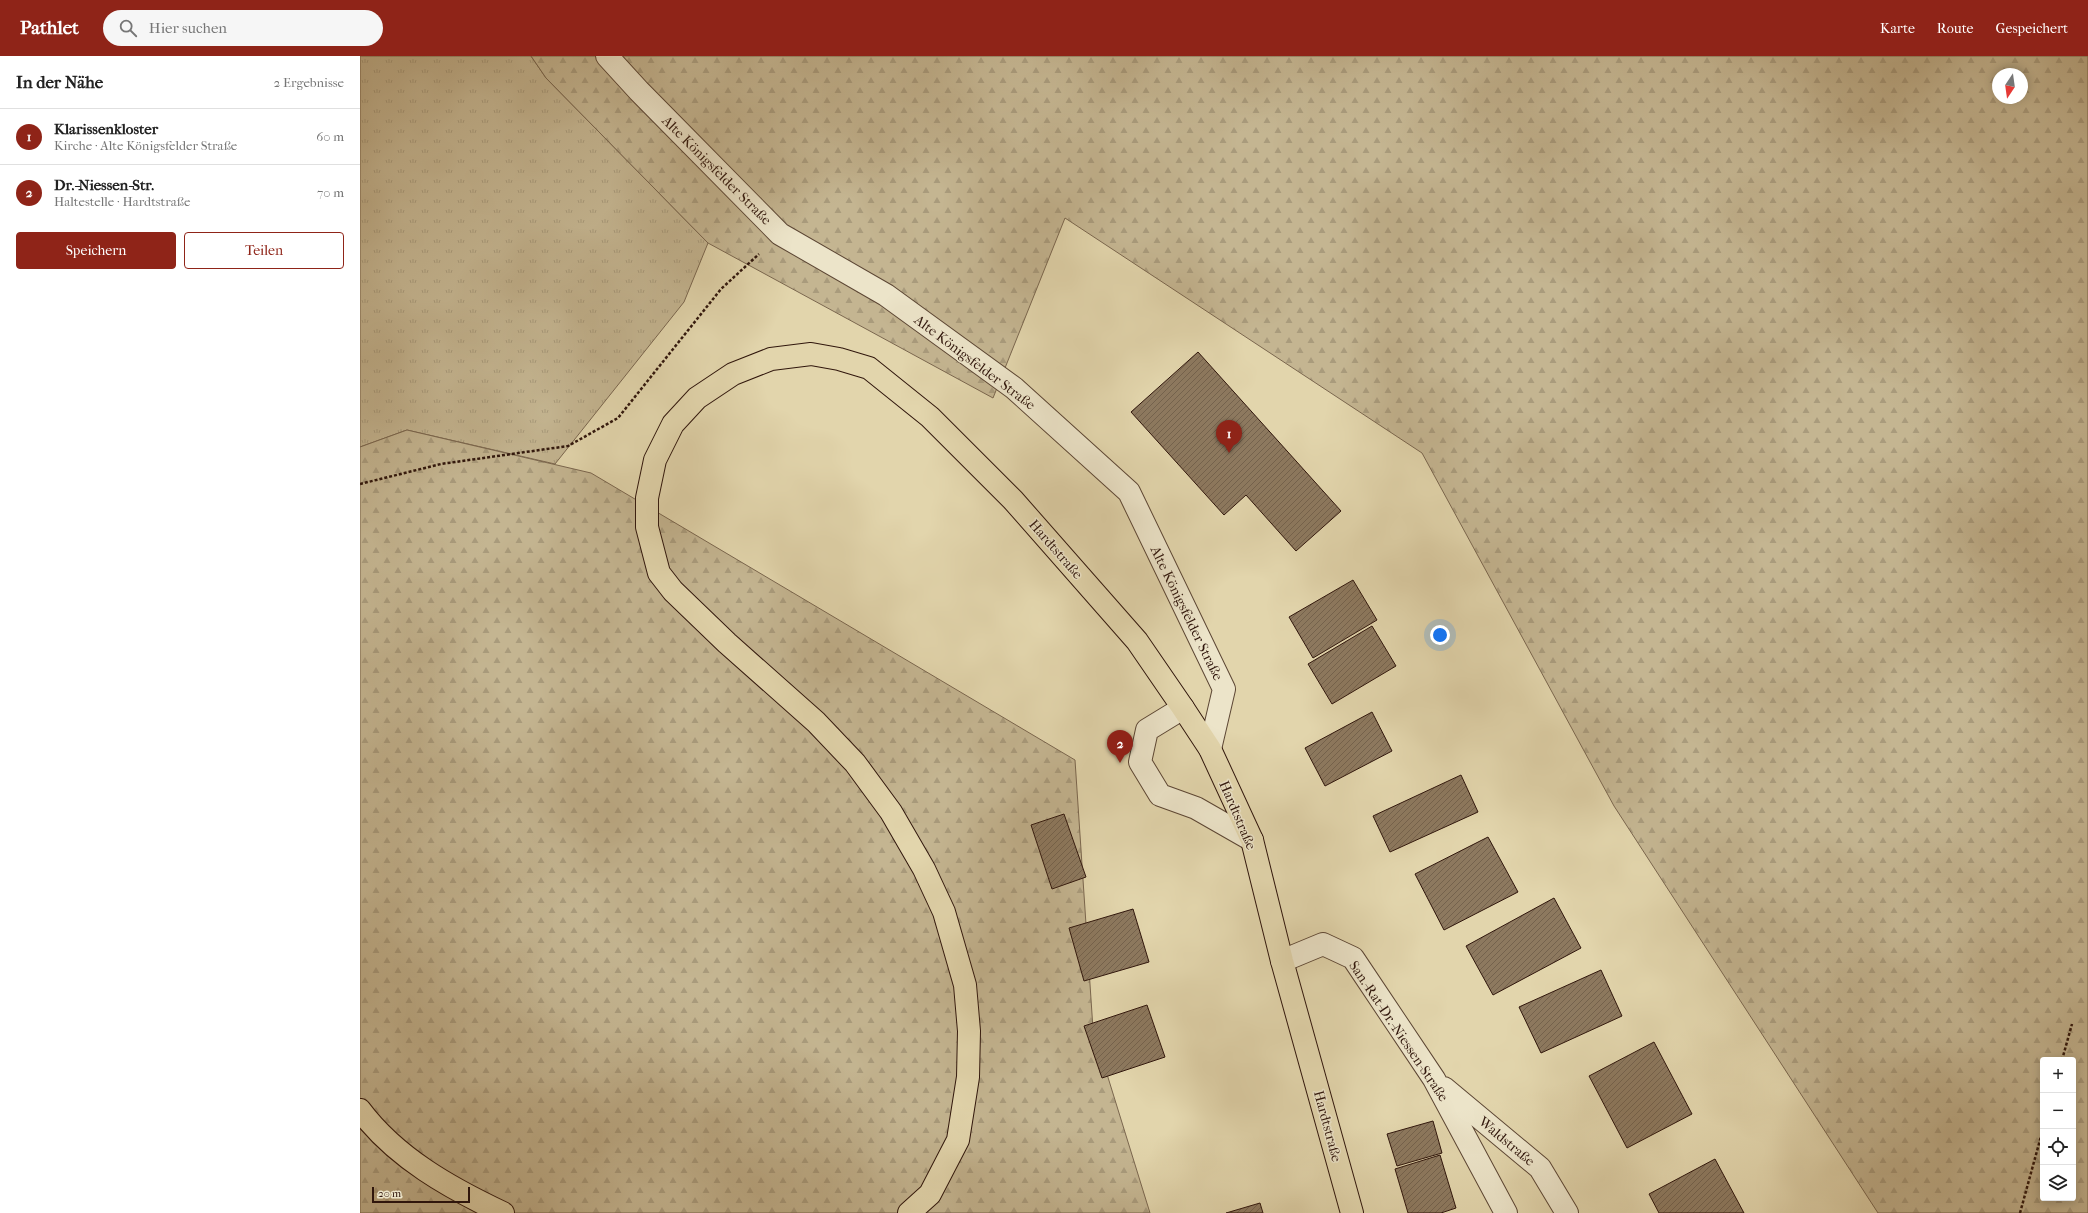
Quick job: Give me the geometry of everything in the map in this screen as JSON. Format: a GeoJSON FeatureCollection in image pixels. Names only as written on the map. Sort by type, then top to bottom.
{"type":"FeatureCollection","features":[{"type":"Feature","properties":{"kind":"main road","name":"Hardtstraße"},"geometry":{"type":"LineString","coordinates":[[909,1213],[930,1194],[958,1140],[966,1093],[969,1031],[965,985],[944,912],[924,869],[891,812],[855,763],[816,722],[727,643],[673,591],[659,573],[647,527],[647,498],[655,460],[673,424],[697,398],[733,374],[772,359],[812,354],[839,359],[868,368],[930,417],[1012,500],[1137,641],[1183,708],[1210,749],[1252,840],[1282,961],[1352,1213]]}},
{"type":"Feature","properties":{"kind":"main road"},"geometry":{"type":"LineString","coordinates":[[360,1110],[370,1124],[414,1163],[457,1192],[503,1213]]}},
{"type":"Feature","properties":{"kind":"street","name":"Alte Königsfelder Straße"},"geometry":{"type":"LineString","coordinates":[[607,56],[638,91],[780,234],[886,295],[1014,388],[1129,492],[1224,689],[1210,749]]}},
{"type":"Feature","properties":{"kind":"street"},"geometry":{"type":"LineString","coordinates":[[1183,708],[1147,730],[1140,762],[1160,795],[1196,808],[1252,840]]}},
{"type":"Feature","properties":{"kind":"street","name":"San.-Rat-Dr.-Niessen-Straße"},"geometry":{"type":"LineString","coordinates":[[1282,961],[1323,944],[1353,958],[1434,1079],[1506,1213]]}},
{"type":"Feature","properties":{"kind":"street","name":"Waldstraße"},"geometry":{"type":"LineString","coordinates":[[1434,1079],[1540,1168],[1567,1213]]}},
{"type":"Feature","properties":{"kind":"path"},"geometry":{"type":"LineString","coordinates":[[360,484],[441,464],[568,446],[618,418],[721,289],[780,234]]}},
{"type":"Feature","properties":{"kind":"path"},"geometry":{"type":"LineString","coordinates":[[2063,1057],[2072,1024]]}},
{"type":"Feature","properties":{"kind":"path"},"geometry":{"type":"LineString","coordinates":[[2020,1213],[2040,1140]]}},
{"type":"Feature","properties":{"kind":"green space"},"geometry":{"type":"Polygon","coordinates":[[[360,56],[531,56],[546,78],[708,243],[684,302],[555,464],[407,430],[360,447],[360,56]]]}},
{"type":"Feature","properties":{"kind":"green space"},"geometry":{"type":"Polygon","coordinates":[[[531,56],[2088,56],[2088,1213],[1878,1213],[1614,806],[1422,453],[1065,218],[993,398],[708,243],[546,78],[531,56]]]}},
{"type":"Feature","properties":{"kind":"green space"},"geometry":{"type":"Polygon","coordinates":[[[407,430],[591,473],[1075,760],[1093,1029],[1150,1213],[360,1213],[360,447],[407,430]]]}},
{"type":"Feature","properties":{"kind":"building"},"geometry":{"type":"Polygon","coordinates":[[[1198,352],[1341,511],[1296,551],[1246,495],[1224,515],[1131,412],[1198,352]]]}},
{"type":"Feature","properties":{"kind":"building"},"geometry":{"type":"Polygon","coordinates":[[[1353,580],[1377,620],[1313,658],[1289,617],[1353,580]]]}},
{"type":"Feature","properties":{"kind":"building"},"geometry":{"type":"Polygon","coordinates":[[[1372,626],[1396,666],[1332,704],[1308,664],[1372,626]]]}},
{"type":"Feature","properties":{"kind":"building"},"geometry":{"type":"Polygon","coordinates":[[[1372,712],[1392,751],[1325,786],[1305,748],[1372,712]]]}},
{"type":"Feature","properties":{"kind":"building"},"geometry":{"type":"Polygon","coordinates":[[[1461,775],[1478,812],[1390,852],[1373,816],[1461,775]]]}},
{"type":"Feature","properties":{"kind":"building"},"geometry":{"type":"Polygon","coordinates":[[[1064,814],[1086,877],[1052,889],[1031,825],[1064,814]]]}},
{"type":"Feature","properties":{"kind":"building"},"geometry":{"type":"Polygon","coordinates":[[[1488,837],[1518,892],[1444,930],[1415,874],[1488,837]]]}},
{"type":"Feature","properties":{"kind":"building"},"geometry":{"type":"Polygon","coordinates":[[[1554,898],[1581,948],[1493,995],[1466,946],[1554,898]]]}},
{"type":"Feature","properties":{"kind":"building"},"geometry":{"type":"Polygon","coordinates":[[[1133,909],[1149,962],[1084,981],[1069,928],[1133,909]]]}},
{"type":"Feature","properties":{"kind":"building"},"geometry":{"type":"Polygon","coordinates":[[[1601,970],[1622,1016],[1541,1053],[1519,1007],[1601,970]]]}},
{"type":"Feature","properties":{"kind":"building"},"geometry":{"type":"Polygon","coordinates":[[[1147,1005],[1165,1057],[1102,1078],[1084,1026],[1147,1005]]]}},
{"type":"Feature","properties":{"kind":"building"},"geometry":{"type":"Polygon","coordinates":[[[1654,1042],[1692,1114],[1627,1148],[1589,1076],[1654,1042]]]}},
{"type":"Feature","properties":{"kind":"building"},"geometry":{"type":"Polygon","coordinates":[[[1433,1121],[1442,1153],[1397,1166],[1387,1134],[1433,1121]]]}},
{"type":"Feature","properties":{"kind":"building"},"geometry":{"type":"Polygon","coordinates":[[[1440,1155],[1456,1208],[1441,1213],[1408,1213],[1395,1169],[1440,1155]]]}},
{"type":"Feature","properties":{"kind":"building"},"geometry":{"type":"Polygon","coordinates":[[[1715,1159],[1744,1213],[1659,1213],[1649,1194],[1715,1159]]]}},
{"type":"Feature","properties":{"kind":"building"},"geometry":{"type":"Polygon","coordinates":[[[1260,1203],[1263,1213],[1226,1213],[1260,1203]]]}},
{"type":"Feature","properties":{"kind":"place","name":"Klarissenkloster"},"geometry":{"type":"Point","coordinates":[1229,453]}},
{"type":"Feature","properties":{"kind":"place","name":"Dr.-Niessen-Str."},"geometry":{"type":"Point","coordinates":[1120,763]}}]}
